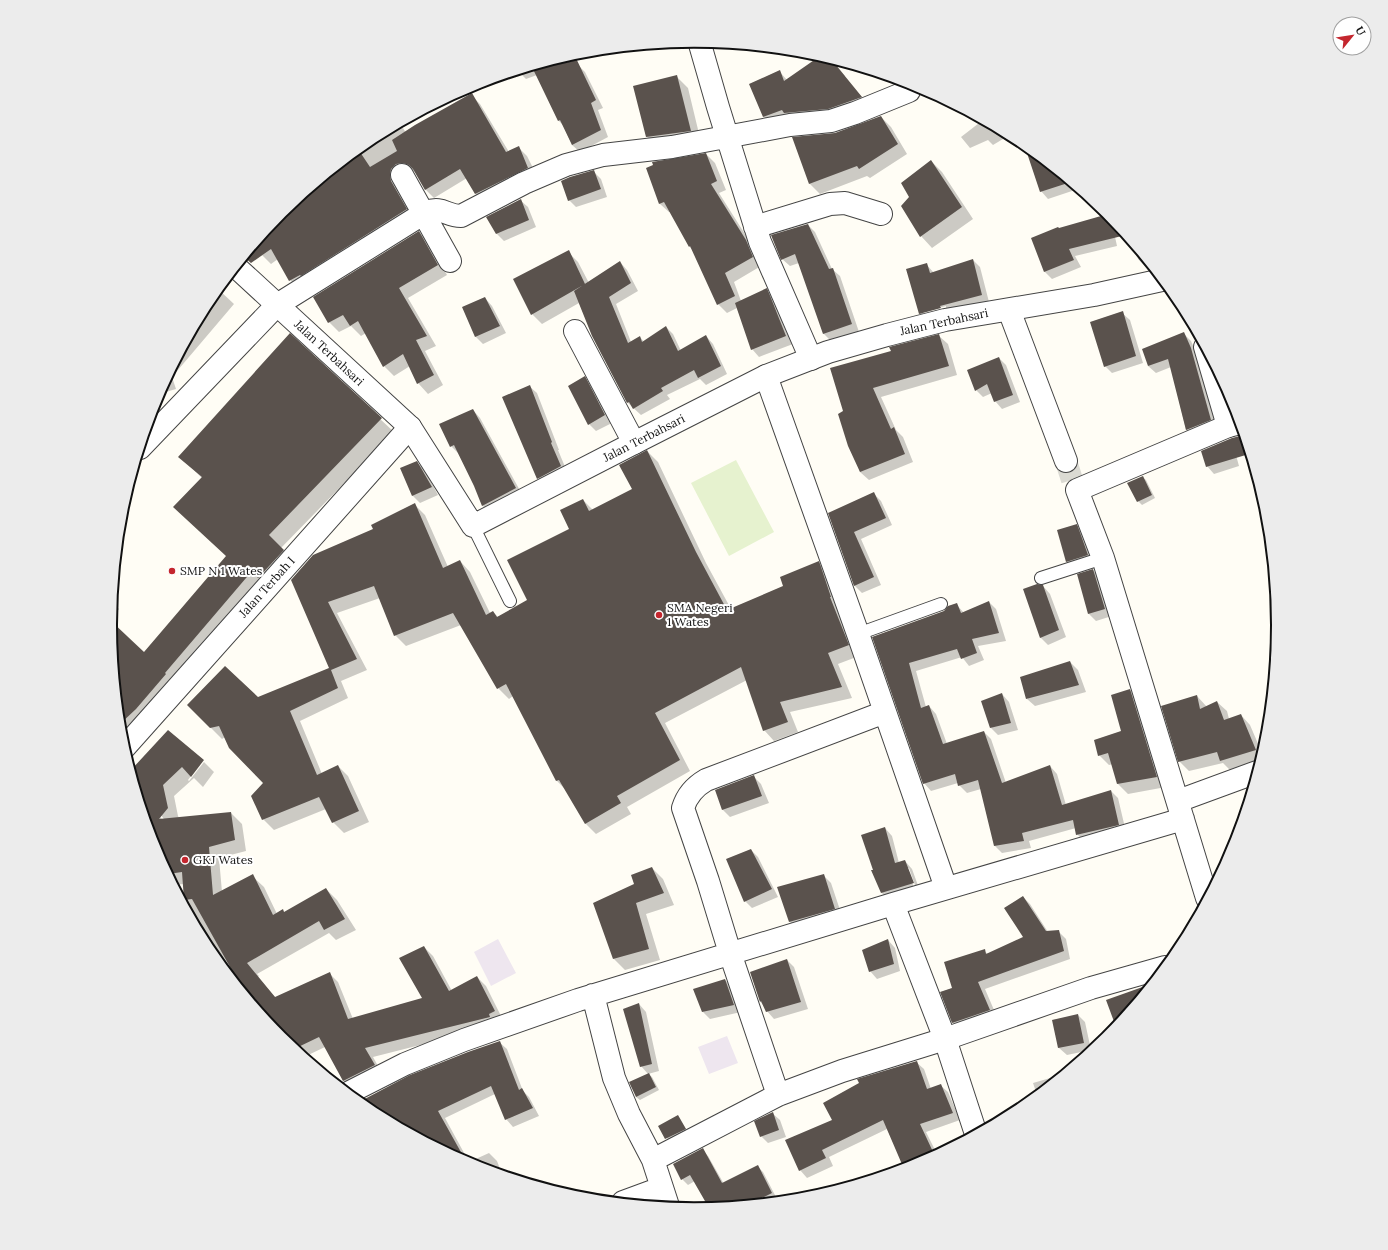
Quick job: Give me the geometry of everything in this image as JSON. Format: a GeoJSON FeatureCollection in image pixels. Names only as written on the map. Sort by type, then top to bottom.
{"type":"FeatureCollection","features":[{"type":"Feature","properties":{"kind":"street"},"geometry":{"type":"LineString","coordinates":[[701,48],[760,242],[812,359]]}},
{"type":"Feature","properties":{"kind":"street"},"geometry":{"type":"LineString","coordinates":[[149,438],[277,305],[423,214],[440,210],[455,216],[461,216],[524,183],[566,165],[603,155],[672,147],[790,125],[831,121],[909,91]]}},
{"type":"Feature","properties":{"kind":"street"},"geometry":{"type":"LineString","coordinates":[[402,175],[450,261]]}},
{"type":"Feature","properties":{"kind":"street"},"geometry":{"type":"LineString","coordinates":[[755,226],[830,204],[845,203],[881,214]]}},
{"type":"Feature","properties":{"kind":"street","name":"Jalan Terbahsari"},"geometry":{"type":"LineString","coordinates":[[239,270],[410,427],[473,526],[766,376],[828,352],[938,322],[1094,295],[1157,281]]}},
{"type":"Feature","properties":{"kind":"street"},"geometry":{"type":"LineString","coordinates":[[1009,310],[1103,558],[1205,892]]}},
{"type":"Feature","properties":{"kind":"street"},"geometry":{"type":"LineString","coordinates":[[575,331],[634,443]]}},
{"type":"Feature","properties":{"kind":"street"},"geometry":{"type":"LineString","coordinates":[[766,376],[858,634],[946,888]]}},
{"type":"Feature","properties":{"kind":"street"},"geometry":{"type":"LineString","coordinates":[[1072,477],[1234,424],[1224,398]]}},
{"type":"Feature","properties":{"kind":"street","name":"Jalan Terbah I"},"geometry":{"type":"LineString","coordinates":[[129,742],[410,427]]}},
{"type":"Feature","properties":{"kind":"street"},"geometry":{"type":"LineString","coordinates":[[778,1095],[730,953],[708,881],[682,808],[685,800],[696,786],[706,780],[885,712]]}},
{"type":"Feature","properties":{"kind":"street"},"geometry":{"type":"LineString","coordinates":[[353,1090],[405,1064],[464,1040],[593,995],[946,888],[1180,810],[1251,775]]}},
{"type":"Feature","properties":{"kind":"street"},"geometry":{"type":"LineString","coordinates":[[892,904],[945,1039],[974,1129]]}},
{"type":"Feature","properties":{"kind":"street"},"geometry":{"type":"LineString","coordinates":[[653,1160],[778,1095],[842,1071],[945,1039],[1091,988],[1157,969]]}},
{"type":"Feature","properties":{"kind":"street"},"geometry":{"type":"LineString","coordinates":[[593,995],[614,1078],[629,1114],[653,1160],[664,1197],[643,1200]]}},
{"type":"Feature","properties":{"kind":"lane"},"geometry":{"type":"LineString","coordinates":[[473,526],[510,601]]}},
{"type":"Feature","properties":{"kind":"lane"},"geometry":{"type":"LineString","coordinates":[[1041,578],[1103,558]]}},
{"type":"Feature","properties":{"kind":"lane"},"geometry":{"type":"LineString","coordinates":[[858,634],[941,604]]}},
{"type":"Feature","properties":{"kind":"shaded area"},"geometry":{"type":"Polygon","coordinates":[[[498,939],[516,973],[491,986],[474,952],[498,939]]]}},
{"type":"Feature","properties":{"kind":"shaded area"},"geometry":{"type":"Polygon","coordinates":[[[727,1036],[738,1063],[709,1074],[698,1047],[727,1036]]]}},
{"type":"Feature","properties":{"kind":"green space"},"geometry":{"type":"Polygon","coordinates":[[[736,460],[774,532],[729,556],[691,483],[736,460]]]}},
{"type":"Feature","properties":{"kind":"building"},"geometry":{"type":"Polygon","coordinates":[[[577,60],[596,100],[591,103],[601,130],[572,145],[560,120],[558,121],[534,71],[577,60]]]}},
{"type":"Feature","properties":{"kind":"building"},"geometry":{"type":"Polygon","coordinates":[[[813,61],[837,67],[862,97],[828,109],[784,113],[782,110],[763,117],[749,84],[780,70],[784,81],[813,61]]]}},
{"type":"Feature","properties":{"kind":"building"},"geometry":{"type":"Polygon","coordinates":[[[677,75],[691,131],[646,137],[633,86],[677,75]]]}},
{"type":"Feature","properties":{"kind":"building"},"geometry":{"type":"Polygon","coordinates":[[[472,93],[506,152],[519,146],[528,168],[475,194],[460,169],[425,190],[413,169],[409,165],[403,163],[396,164],[391,169],[391,181],[407,209],[301,276],[300,275],[289,281],[271,249],[251,263],[248,260],[286,217],[343,167],[361,154],[370,167],[397,151],[392,140],[415,125],[472,93]]]}},
{"type":"Feature","properties":{"kind":"building"},"geometry":{"type":"Polygon","coordinates":[[[881,116],[898,144],[859,169],[857,166],[809,184],[792,137],[835,133],[881,116]]]}},
{"type":"Feature","properties":{"kind":"building"},"geometry":{"type":"Polygon","coordinates":[[[706,153],[717,181],[711,184],[746,240],[753,257],[725,273],[735,296],[717,305],[690,246],[689,247],[664,202],[659,204],[646,168],[653,165],[652,162],[706,153]]]}},
{"type":"Feature","properties":{"kind":"building"},"geometry":{"type":"Polygon","coordinates":[[[1027,154],[1065,184],[1040,192],[1027,154]]]}},
{"type":"Feature","properties":{"kind":"building"},"geometry":{"type":"Polygon","coordinates":[[[931,160],[962,207],[920,237],[901,206],[909,197],[901,183],[931,160]]]}},
{"type":"Feature","properties":{"kind":"building"},"geometry":{"type":"Polygon","coordinates":[[[594,170],[601,189],[568,201],[561,181],[594,170]]]}},
{"type":"Feature","properties":{"kind":"building"},"geometry":{"type":"Polygon","coordinates":[[[521,199],[529,220],[496,234],[486,217],[521,199]]]}},
{"type":"Feature","properties":{"kind":"building"},"geometry":{"type":"Polygon","coordinates":[[[1101,216],[1120,236],[1069,249],[1074,260],[1044,272],[1031,238],[1058,227],[1059,228],[1101,216]]]}},
{"type":"Feature","properties":{"kind":"building"},"geometry":{"type":"Polygon","coordinates":[[[808,224],[829,269],[833,268],[852,324],[823,334],[795,254],[781,260],[771,235],[808,224]]]}},
{"type":"Feature","properties":{"kind":"building"},"geometry":{"type":"Polygon","coordinates":[[[419,231],[438,265],[399,288],[427,336],[416,340],[434,375],[417,384],[403,354],[383,367],[358,321],[350,326],[343,315],[328,323],[313,297],[419,231]]]}},
{"type":"Feature","properties":{"kind":"building"},"geometry":{"type":"Polygon","coordinates":[[[569,250],[585,284],[531,315],[513,279],[569,250]]]}},
{"type":"Feature","properties":{"kind":"building"},"geometry":{"type":"Polygon","coordinates":[[[973,259],[982,295],[940,306],[941,308],[919,314],[906,269],[927,263],[930,273],[973,259]]]}},
{"type":"Feature","properties":{"kind":"building"},"geometry":{"type":"Polygon","coordinates":[[[620,261],[631,283],[609,297],[628,343],[640,336],[642,342],[666,326],[678,351],[706,335],[721,366],[698,378],[694,370],[661,388],[663,391],[633,409],[629,402],[627,403],[592,336],[574,291],[620,261]]]}},
{"type":"Feature","properties":{"kind":"building"},"geometry":{"type":"Polygon","coordinates":[[[767,288],[786,336],[751,350],[735,303],[767,288]]]}},
{"type":"Feature","properties":{"kind":"building"},"geometry":{"type":"Polygon","coordinates":[[[485,297],[500,326],[475,337],[462,307],[485,297]]]}},
{"type":"Feature","properties":{"kind":"building"},"geometry":{"type":"Polygon","coordinates":[[[1123,311],[1136,356],[1104,367],[1090,322],[1123,311]]]}},
{"type":"Feature","properties":{"kind":"building"},"geometry":{"type":"Polygon","coordinates":[[[1184,332],[1191,348],[1211,420],[1186,430],[1168,359],[1148,366],[1142,349],[1184,332]]]}},
{"type":"Feature","properties":{"kind":"building"},"geometry":{"type":"Polygon","coordinates":[[[290,333],[382,418],[269,535],[284,550],[258,578],[252,571],[165,673],[166,674],[136,709],[125,719],[118,663],[117,627],[144,652],[226,556],[173,507],[202,477],[178,457],[290,333]]]}},
{"type":"Feature","properties":{"kind":"building"},"geometry":{"type":"Polygon","coordinates":[[[939,334],[949,366],[873,388],[891,429],[894,427],[905,454],[860,472],[848,446],[838,414],[843,411],[830,368],[891,351],[889,347],[939,334]]]}},
{"type":"Feature","properties":{"kind":"building"},"geometry":{"type":"Polygon","coordinates":[[[999,357],[1013,395],[994,402],[987,384],[975,391],[967,370],[999,357]]]}},
{"type":"Feature","properties":{"kind":"building"},"geometry":{"type":"Polygon","coordinates":[[[585,376],[605,415],[588,425],[568,386],[585,376]]]}},
{"type":"Feature","properties":{"kind":"building"},"geometry":{"type":"Polygon","coordinates":[[[530,385],[561,466],[537,479],[502,397],[530,385]]]}},
{"type":"Feature","properties":{"kind":"building"},"geometry":{"type":"Polygon","coordinates":[[[473,409],[516,488],[482,506],[454,445],[450,447],[439,424],[473,409]]]}},
{"type":"Feature","properties":{"kind":"building"},"geometry":{"type":"Polygon","coordinates":[[[1239,436],[1245,455],[1206,467],[1201,451],[1239,436]]]}},
{"type":"Feature","properties":{"kind":"building"},"geometry":{"type":"Polygon","coordinates":[[[647,450],[696,552],[727,610],[783,586],[780,577],[819,561],[830,597],[849,645],[828,653],[842,687],[780,702],[788,722],[763,731],[741,667],[655,713],[680,760],[617,796],[621,803],[585,824],[559,780],[556,781],[506,684],[497,689],[453,613],[394,636],[374,586],[328,602],[357,659],[331,670],[338,688],[290,711],[317,775],[338,765],[359,811],[332,823],[319,797],[262,820],[251,796],[263,783],[229,748],[219,726],[210,728],[187,705],[225,666],[258,697],[329,668],[291,580],[313,555],[373,529],[371,525],[415,503],[443,568],[460,560],[486,615],[493,611],[497,617],[527,600],[507,560],[569,529],[560,510],[583,499],[589,511],[632,489],[619,465],[647,450]]]}},
{"type":"Feature","properties":{"kind":"building"},"geometry":{"type":"Polygon","coordinates":[[[417,461],[432,487],[412,496],[400,468],[417,461]]]}},
{"type":"Feature","properties":{"kind":"building"},"geometry":{"type":"Polygon","coordinates":[[[1143,476],[1152,495],[1137,502],[1127,483],[1143,476]]]}},
{"type":"Feature","properties":{"kind":"building"},"geometry":{"type":"Polygon","coordinates":[[[874,492],[886,518],[854,532],[874,577],[854,586],[828,513],[874,492]]]}},
{"type":"Feature","properties":{"kind":"building"},"geometry":{"type":"Polygon","coordinates":[[[1077,524],[1088,555],[1066,562],[1057,530],[1077,524]]]}},
{"type":"Feature","properties":{"kind":"building"},"geometry":{"type":"Polygon","coordinates":[[[1093,569],[1105,609],[1088,614],[1077,574],[1093,569]]]}},
{"type":"Feature","properties":{"kind":"building"},"geometry":{"type":"Polygon","coordinates":[[[1037,584],[1043,585],[1059,630],[1040,638],[1023,589],[1037,584]]]}},
{"type":"Feature","properties":{"kind":"building"},"geometry":{"type":"Polygon","coordinates":[[[989,601],[999,633],[972,639],[977,653],[961,659],[957,649],[909,663],[921,708],[929,705],[943,744],[984,731],[1002,783],[1050,765],[1062,805],[1111,790],[1119,825],[1076,835],[1073,820],[1022,833],[1024,841],[994,846],[978,780],[958,786],[955,774],[923,784],[872,637],[944,611],[948,606],[957,603],[961,613],[989,601]]]}},
{"type":"Feature","properties":{"kind":"building"},"geometry":{"type":"Polygon","coordinates":[[[1070,661],[1079,685],[1026,699],[1020,677],[1070,661]]]}},
{"type":"Feature","properties":{"kind":"building"},"geometry":{"type":"Polygon","coordinates":[[[1130,689],[1157,777],[1117,784],[1108,753],[1098,756],[1094,740],[1121,731],[1111,695],[1130,689]]]}},
{"type":"Feature","properties":{"kind":"building"},"geometry":{"type":"Polygon","coordinates":[[[1002,693],[1011,723],[990,728],[981,701],[1002,693]]]}},
{"type":"Feature","properties":{"kind":"building"},"geometry":{"type":"Polygon","coordinates":[[[1197,695],[1200,709],[1217,701],[1224,720],[1241,714],[1256,750],[1220,761],[1217,752],[1178,762],[1161,706],[1197,695]]]}},
{"type":"Feature","properties":{"kind":"building"},"geometry":{"type":"Polygon","coordinates":[[[168,730],[204,760],[191,777],[182,767],[163,785],[168,808],[159,819],[231,812],[235,840],[209,847],[213,895],[253,874],[273,915],[283,909],[284,912],[326,888],[345,919],[324,930],[319,921],[247,963],[275,997],[330,972],[348,1019],[422,998],[399,958],[424,946],[449,991],[477,976],[495,1011],[489,1014],[490,1017],[365,1048],[375,1065],[343,1081],[319,1037],[300,1046],[260,1005],[232,971],[192,899],[187,900],[183,893],[182,872],[174,873],[161,846],[148,810],[135,766],[168,730]]]}},
{"type":"Feature","properties":{"kind":"building"},"geometry":{"type":"Polygon","coordinates":[[[754,775],[762,796],[722,810],[715,790],[754,775]]]}},
{"type":"Feature","properties":{"kind":"building"},"geometry":{"type":"Polygon","coordinates":[[[885,827],[895,863],[905,860],[914,883],[881,893],[871,870],[873,870],[861,835],[885,827]]]}},
{"type":"Feature","properties":{"kind":"building"},"geometry":{"type":"Polygon","coordinates":[[[751,849],[772,889],[744,902],[726,859],[751,849]]]}},
{"type":"Feature","properties":{"kind":"building"},"geometry":{"type":"Polygon","coordinates":[[[652,867],[664,893],[636,903],[649,949],[613,959],[593,903],[634,884],[631,875],[652,867]]]}},
{"type":"Feature","properties":{"kind":"building"},"geometry":{"type":"Polygon","coordinates":[[[824,874],[835,909],[789,922],[777,887],[824,874]]]}},
{"type":"Feature","properties":{"kind":"building"},"geometry":{"type":"Polygon","coordinates":[[[1023,896],[1046,931],[1059,930],[1064,951],[978,982],[990,1010],[952,1023],[940,992],[952,988],[944,962],[985,949],[986,954],[1023,937],[1004,908],[1023,896]]]}},
{"type":"Feature","properties":{"kind":"building"},"geometry":{"type":"Polygon","coordinates":[[[888,939],[894,964],[869,972],[862,950],[888,939]]]}},
{"type":"Feature","properties":{"kind":"building"},"geometry":{"type":"Polygon","coordinates":[[[787,959],[801,1002],[766,1012],[761,1001],[760,1002],[750,972],[787,959]]]}},
{"type":"Feature","properties":{"kind":"building"},"geometry":{"type":"Polygon","coordinates":[[[725,979],[734,1005],[702,1012],[693,989],[725,979]]]}},
{"type":"Feature","properties":{"kind":"building"},"geometry":{"type":"Polygon","coordinates":[[[1143,987],[1114,1021],[1106,1000],[1143,987]]]}},
{"type":"Feature","properties":{"kind":"building"},"geometry":{"type":"Polygon","coordinates":[[[639,1003],[652,1064],[640,1067],[623,1009],[639,1003]]]}},
{"type":"Feature","properties":{"kind":"building"},"geometry":{"type":"Polygon","coordinates":[[[1078,1014],[1084,1043],[1058,1048],[1052,1020],[1078,1014]]]}},
{"type":"Feature","properties":{"kind":"building"},"geometry":{"type":"Polygon","coordinates":[[[500,1041],[519,1090],[522,1088],[533,1108],[505,1120],[491,1086],[438,1111],[461,1152],[405,1125],[365,1099],[410,1075],[500,1041]]]}},
{"type":"Feature","properties":{"kind":"building"},"geometry":{"type":"Polygon","coordinates":[[[917,1061],[927,1089],[941,1084],[953,1113],[920,1124],[932,1150],[915,1158],[901,1163],[883,1120],[822,1150],[826,1158],[799,1171],[785,1140],[832,1120],[823,1103],[859,1083],[857,1079],[917,1061]]]}},
{"type":"Feature","properties":{"kind":"building"},"geometry":{"type":"Polygon","coordinates":[[[649,1073],[656,1087],[636,1097],[629,1082],[649,1073]]]}},
{"type":"Feature","properties":{"kind":"building"},"geometry":{"type":"Polygon","coordinates":[[[773,1112],[779,1130],[760,1137],[754,1121],[773,1112]]]}},
{"type":"Feature","properties":{"kind":"building"},"geometry":{"type":"Polygon","coordinates":[[[678,1115],[686,1129],[665,1139],[658,1126],[678,1115]]]}},
{"type":"Feature","properties":{"kind":"building"},"geometry":{"type":"Polygon","coordinates":[[[703,1148],[722,1183],[758,1165],[772,1193],[763,1198],[705,1202],[690,1175],[681,1180],[673,1164],[703,1148]]]}},
{"type":"Feature","properties":{"kind":"tunnel"},"geometry":{"type":"LineString","coordinates":[[1066,461],[1072,480]]}},
{"type":"Feature","properties":{"kind":"place","name":"SMP N 1 Wates"},"geometry":{"type":"Point","coordinates":[172,571]}},
{"type":"Feature","properties":{"kind":"place","name":"SMA Negeri 1 Wates"},"geometry":{"type":"Point","coordinates":[659,615]}},
{"type":"Feature","properties":{"kind":"place","name":"GKJ Wates"},"geometry":{"type":"Point","coordinates":[185,860]}}]}
